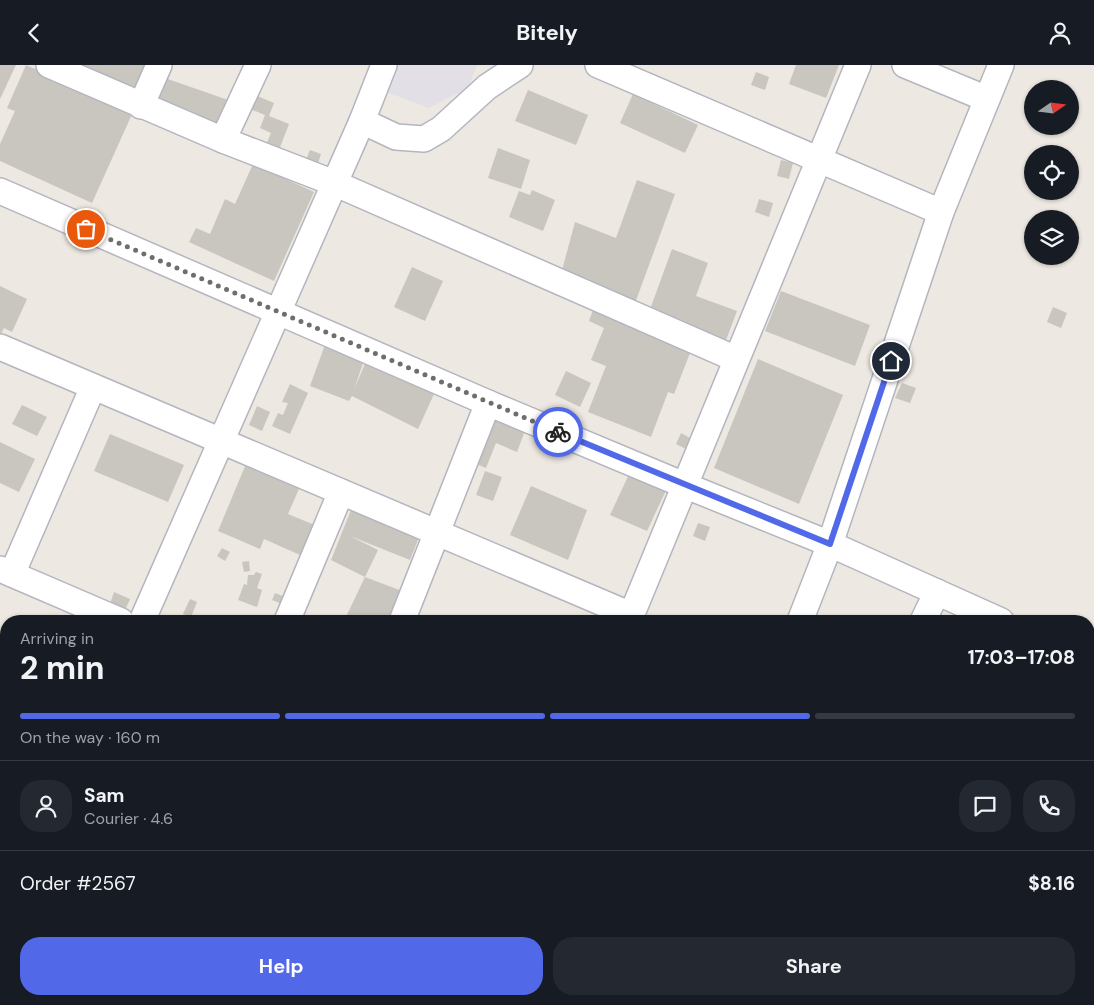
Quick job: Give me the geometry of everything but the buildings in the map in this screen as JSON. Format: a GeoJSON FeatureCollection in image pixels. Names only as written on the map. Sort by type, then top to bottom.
{"type":"FeatureCollection","features":[{"type":"Feature","properties":{"kind":"street"},"geometry":{"type":"LineString","coordinates":[[51,65],[141,106],[334,183],[736,359]]}},
{"type":"Feature","properties":{"kind":"street"},"geometry":{"type":"LineString","coordinates":[[141,106],[159,65]]}},
{"type":"Feature","properties":{"kind":"street"},"geometry":{"type":"LineString","coordinates":[[223,140],[258,65]]}},
{"type":"Feature","properties":{"kind":"street"},"geometry":{"type":"LineString","coordinates":[[145,615],[362,121],[384,65]]}},
{"type":"Feature","properties":{"kind":"street"},"geometry":{"type":"LineString","coordinates":[[362,121],[396,137],[424,139],[441,129],[487,87],[520,65]]}},
{"type":"Feature","properties":{"kind":"street"},"geometry":{"type":"LineString","coordinates":[[598,65],[627,71],[818,159],[941,212]]}},
{"type":"Feature","properties":{"kind":"street"},"geometry":{"type":"LineString","coordinates":[[631,615],[858,65]]}},
{"type":"Feature","properties":{"kind":"street"},"geometry":{"type":"LineString","coordinates":[[905,65],[987,99]]}},
{"type":"Feature","properties":{"kind":"street"},"geometry":{"type":"LineString","coordinates":[[802,615],[830,544],[941,212],[1001,65]]}},
{"type":"Feature","properties":{"kind":"street"},"geometry":{"type":"LineString","coordinates":[[0,191],[488,403],[830,544],[988,615]]}},
{"type":"Feature","properties":{"kind":"street"},"geometry":{"type":"LineString","coordinates":[[0,347],[437,533],[623,615]]}},
{"type":"Feature","properties":{"kind":"street"},"geometry":{"type":"LineString","coordinates":[[93,387],[6,571],[107,615]]}},
{"type":"Feature","properties":{"kind":"street"},"geometry":{"type":"LineString","coordinates":[[404,615],[488,403]]}},
{"type":"Feature","properties":{"kind":"street"},"geometry":{"type":"LineString","coordinates":[[290,615],[341,492]]}},
{"type":"Feature","properties":{"kind":"street"},"geometry":{"type":"LineString","coordinates":[[926,615],[937,592]]}},
{"type":"Feature","properties":{"kind":"shaded area"},"geometry":{"type":"Polygon","coordinates":[[[397,65],[477,65],[468,88],[429,108],[386,92],[397,65]]]}},
{"type":"Feature","properties":{"kind":"way so far"},"geometry":{"type":"LineString","coordinates":[[86,229],[558,432]]}},
{"type":"Feature","properties":{"kind":"route"},"geometry":{"type":"LineString","coordinates":[[558,432],[830,544],[891,361]]}}]}
